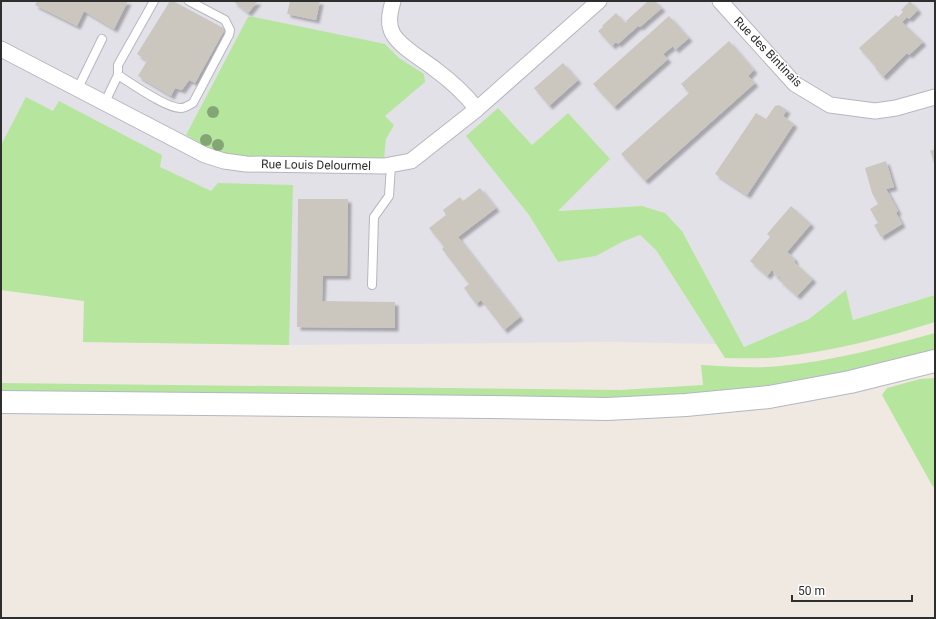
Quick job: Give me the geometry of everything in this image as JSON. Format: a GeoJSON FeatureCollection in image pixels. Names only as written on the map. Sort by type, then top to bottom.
{"type":"FeatureCollection","features":[{"type":"Feature","properties":{"kind":"main road"},"geometry":{"type":"LineString","coordinates":[[1,402],[489,406],[607,409],[699,404],[769,397],[850,382],[934,361]]}},
{"type":"Feature","properties":{"kind":"street"},"geometry":{"type":"LineString","coordinates":[[394,1],[389,14],[393,34],[401,44],[455,85],[477,109]]}},
{"type":"Feature","properties":{"kind":"street","name":"Rue Louis Delourmel"},"geometry":{"type":"LineString","coordinates":[[1,49],[205,155],[224,161],[246,164],[391,166],[411,161],[477,109],[599,1]]}},
{"type":"Feature","properties":{"kind":"street","name":"Rue des Bintinais"},"geometry":{"type":"LineString","coordinates":[[720,1],[795,84],[830,105],[875,111],[896,108],[935,97]]}},
{"type":"Feature","properties":{"kind":"lane"},"geometry":{"type":"LineString","coordinates":[[105,102],[118,76],[118,65],[154,1]]}},
{"type":"Feature","properties":{"kind":"lane"},"geometry":{"type":"LineString","coordinates":[[118,76],[154,98],[171,106],[180,108],[193,103],[229,35],[230,30],[226,20],[189,1]]}},
{"type":"Feature","properties":{"kind":"lane"},"geometry":{"type":"LineString","coordinates":[[78,88],[102,39]]}},
{"type":"Feature","properties":{"kind":"lane"},"geometry":{"type":"LineString","coordinates":[[372,285],[374,217],[389,196],[391,166]]}},
{"type":"Feature","properties":{"kind":"shaded area"},"geometry":{"type":"Polygon","coordinates":[[[1,1],[935,1],[935,295],[853,320],[846,291],[809,319],[744,347],[682,231],[665,213],[642,206],[557,211],[568,113],[532,145],[529,215],[558,262],[596,256],[622,242],[640,235],[656,250],[716,344],[613,342],[289,345],[83,342],[84,301],[1,290],[1,1]]]}},
{"type":"Feature","properties":{"kind":"green space"},"geometry":{"type":"Polygon","coordinates":[[[248,17],[385,44],[399,58],[424,74],[425,82],[385,116],[394,125],[386,139],[384,159],[233,157],[217,153],[186,135],[248,17]]]}},
{"type":"Feature","properties":{"kind":"green space"},"geometry":{"type":"Polygon","coordinates":[[[26,97],[53,111],[59,101],[162,155],[160,167],[211,191],[218,183],[293,185],[289,345],[83,342],[84,301],[1,290],[1,145],[26,97]]]}},
{"type":"Feature","properties":{"kind":"green space"},"geometry":{"type":"Polygon","coordinates":[[[498,108],[532,145],[568,113],[610,159],[558,211],[642,206],[665,213],[682,231],[744,347],[809,319],[846,290],[853,320],[935,295],[935,322],[878,339],[839,348],[773,358],[725,358],[656,250],[640,235],[622,242],[596,256],[558,262],[529,215],[466,136],[498,108]]]}},
{"type":"Feature","properties":{"kind":"green space"},"geometry":{"type":"Polygon","coordinates":[[[935,333],[935,350],[910,358],[848,373],[778,385],[730,391],[615,399],[1,392],[1,383],[620,390],[703,385],[701,365],[760,367],[800,364],[858,353],[935,333]]]}},
{"type":"Feature","properties":{"kind":"green space"},"geometry":{"type":"Polygon","coordinates":[[[935,378],[935,485],[933,487],[882,395],[887,388],[920,379],[935,378]]]}},
{"type":"Feature","properties":{"kind":"building"},"geometry":{"type":"Polygon","coordinates":[[[37,1],[128,1],[114,29],[84,11],[77,26],[35,5],[37,1]]]}},
{"type":"Feature","properties":{"kind":"building"},"geometry":{"type":"Polygon","coordinates":[[[170,1],[173,1],[225,29],[195,83],[189,80],[182,90],[175,88],[171,96],[138,76],[147,61],[137,54],[170,1]]]}},
{"type":"Feature","properties":{"kind":"building"},"geometry":{"type":"Polygon","coordinates":[[[233,1],[258,1],[248,13],[233,1]]]}},
{"type":"Feature","properties":{"kind":"building"},"geometry":{"type":"Polygon","coordinates":[[[290,1],[320,1],[316,20],[287,14],[290,1]]]}},
{"type":"Feature","properties":{"kind":"building"},"geometry":{"type":"Polygon","coordinates":[[[648,1],[655,1],[662,8],[640,27],[638,26],[618,44],[616,42],[612,46],[598,31],[616,13],[625,23],[627,22],[626,21],[648,1]]]}},
{"type":"Feature","properties":{"kind":"building"},"geometry":{"type":"Polygon","coordinates":[[[910,1],[918,10],[909,19],[907,17],[902,22],[923,42],[909,55],[907,53],[883,77],[859,48],[896,15],[898,17],[903,12],[901,10],[910,1]]]}},
{"type":"Feature","properties":{"kind":"building"},"geometry":{"type":"Polygon","coordinates":[[[669,16],[689,38],[675,50],[673,46],[663,54],[668,59],[614,107],[593,84],[669,16]]]}},
{"type":"Feature","properties":{"kind":"building"},"geometry":{"type":"Polygon","coordinates":[[[729,41],[754,70],[748,76],[755,83],[645,181],[621,154],[689,93],[681,84],[729,41]]]}},
{"type":"Feature","properties":{"kind":"building"},"geometry":{"type":"Polygon","coordinates":[[[563,63],[578,80],[549,106],[534,88],[563,63]]]}},
{"type":"Feature","properties":{"kind":"building"},"geometry":{"type":"Polygon","coordinates":[[[779,105],[787,110],[783,116],[794,124],[747,195],[715,174],[756,113],[766,119],[775,106],[779,105]]]}},
{"type":"Feature","properties":{"kind":"building"},"geometry":{"type":"Polygon","coordinates":[[[935,149],[935,166],[930,151],[935,149]]]}},
{"type":"Feature","properties":{"kind":"building"},"geometry":{"type":"Polygon","coordinates":[[[886,161],[894,187],[886,189],[898,211],[896,213],[902,224],[881,237],[874,225],[878,223],[870,209],[878,204],[872,193],[865,168],[886,161]]]}},
{"type":"Feature","properties":{"kind":"building"},"geometry":{"type":"Polygon","coordinates":[[[480,188],[496,208],[458,237],[520,317],[504,330],[481,300],[476,304],[464,288],[469,284],[442,249],[444,247],[429,228],[446,215],[443,210],[460,197],[463,201],[480,188]]]}},
{"type":"Feature","properties":{"kind":"building"},"geometry":{"type":"Polygon","coordinates":[[[298,199],[348,199],[347,276],[323,276],[322,301],[395,302],[395,328],[297,327],[298,199]]]}},
{"type":"Feature","properties":{"kind":"building"},"geometry":{"type":"Polygon","coordinates":[[[791,206],[811,224],[787,252],[794,258],[795,263],[813,279],[797,296],[779,280],[781,277],[780,276],[778,278],[772,270],[767,276],[750,261],[770,237],[767,234],[791,206]]]}}]}
